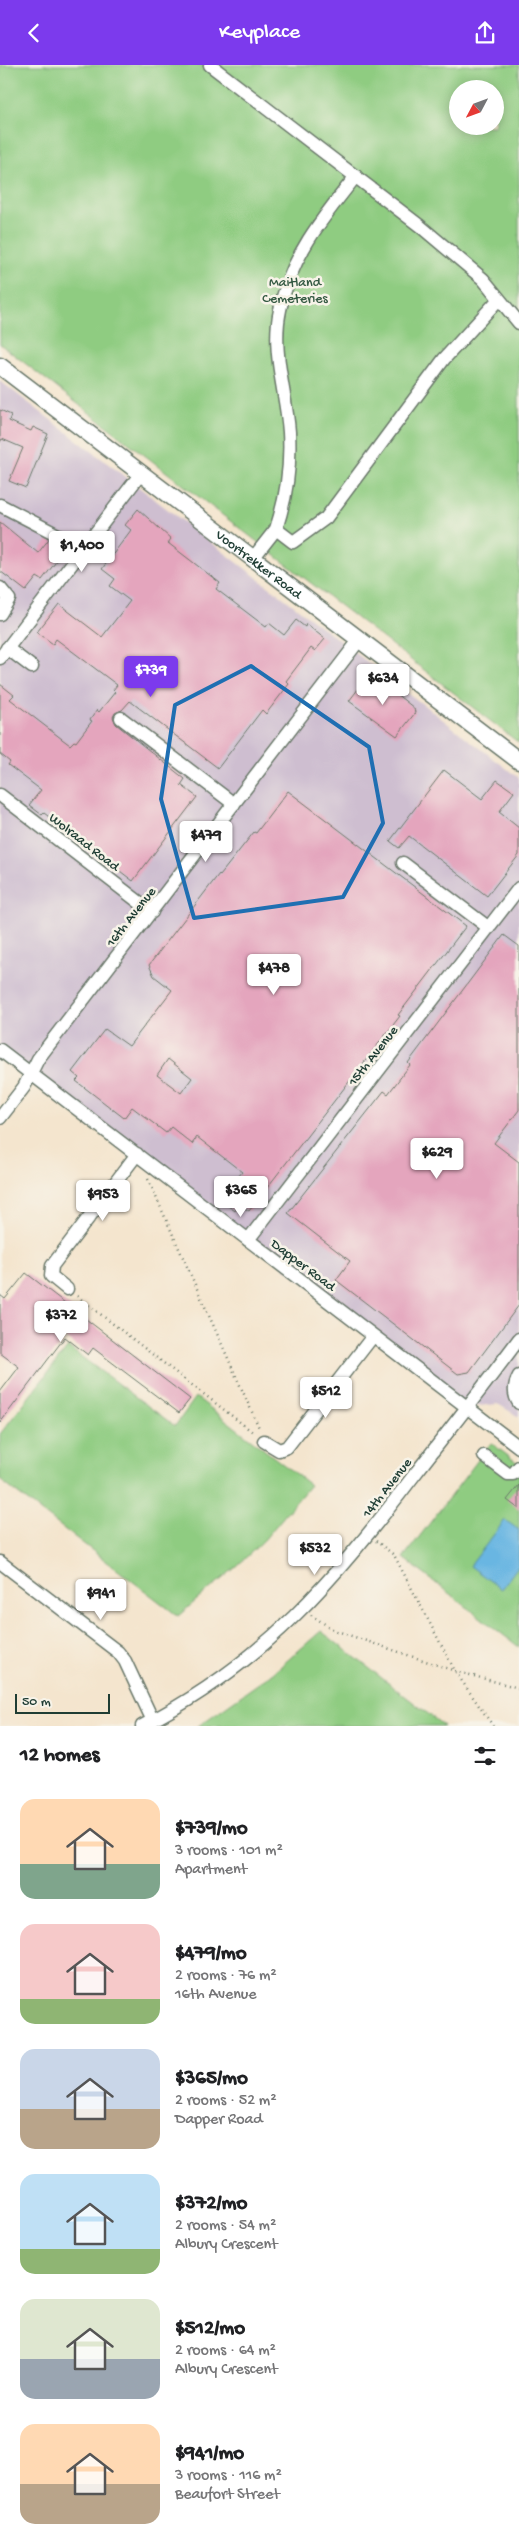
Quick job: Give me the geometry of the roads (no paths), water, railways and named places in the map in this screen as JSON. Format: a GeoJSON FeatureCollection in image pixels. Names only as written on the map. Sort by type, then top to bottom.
{"type":"FeatureCollection","features":[{"type":"Feature","properties":{"kind":"main road","name":"Voortrekker Road"},"geometry":{"type":"LineString","coordinates":[[0,366],[254,557],[519,761]]}},
{"type":"Feature","properties":{"kind":"street"},"geometry":{"type":"LineString","coordinates":[[210,65],[356,176],[483,279],[519,323]]}},
{"type":"Feature","properties":{"kind":"street"},"geometry":{"type":"LineString","coordinates":[[254,557],[276,529],[290,475],[289,431],[277,349],[279,312],[288,277],[304,245],[324,215],[356,176]]}},
{"type":"Feature","properties":{"kind":"street"},"geometry":{"type":"LineString","coordinates":[[276,529],[293,541],[326,518],[444,359],[499,299]]}},
{"type":"Feature","properties":{"kind":"street"},"geometry":{"type":"LineString","coordinates":[[32,667],[2,654],[142,472]]}},
{"type":"Feature","properties":{"kind":"street"},"geometry":{"type":"LineString","coordinates":[[0,505],[83,548]]}},
{"type":"Feature","properties":{"kind":"street"},"geometry":{"type":"LineString","coordinates":[[0,588],[9,599],[0,614]]}},
{"type":"Feature","properties":{"kind":"street","name":"16th Avenue"},"geometry":{"type":"LineString","coordinates":[[0,1118],[24,1087],[38,1059],[360,639]]}},
{"type":"Feature","properties":{"kind":"street"},"geometry":{"type":"LineString","coordinates":[[121,718],[234,805]]}},
{"type":"Feature","properties":{"kind":"street","name":"Wolraad Road"},"geometry":{"type":"LineString","coordinates":[[0,795],[152,912]]}},
{"type":"Feature","properties":{"kind":"street"},"geometry":{"type":"LineString","coordinates":[[403,863],[489,928]]}},
{"type":"Feature","properties":{"kind":"street","name":"15th Avenue"},"geometry":{"type":"LineString","coordinates":[[248,1240],[519,888]]}},
{"type":"Feature","properties":{"kind":"street","name":"Dapper Road"},"geometry":{"type":"LineString","coordinates":[[0,1050],[519,1447]]}},
{"type":"Feature","properties":{"kind":"street"},"geometry":{"type":"LineString","coordinates":[[68,1289],[52,1276],[52,1266],[137,1154]]}},
{"type":"Feature","properties":{"kind":"street"},"geometry":{"type":"LineString","coordinates":[[264,1441],[279,1450],[287,1447],[373,1336]]}},
{"type":"Feature","properties":{"kind":"street","name":"14th Avenue"},"geometry":{"type":"LineString","coordinates":[[148,1723],[198,1693],[240,1664],[303,1609],[368,1535],[519,1339]]}},
{"type":"Feature","properties":{"kind":"street"},"geometry":{"type":"LineString","coordinates":[[519,1376],[515,1384],[515,1391],[519,1403]]}},
{"type":"Feature","properties":{"kind":"street"},"geometry":{"type":"LineString","coordinates":[[484,1456],[508,1474],[513,1474],[519,1467]]}},
{"type":"Feature","properties":{"kind":"street"},"geometry":{"type":"LineString","coordinates":[[0,1562],[118,1652],[125,1661],[148,1723]]}},
{"type":"Feature","properties":{"kind":"water"},"geometry":{"type":"Polygon","coordinates":[[[505,1520],[519,1530],[519,1565],[501,1589],[470,1566],[505,1520]]]}},
{"type":"Feature","properties":{"kind":"park label","name":"Maitland Cemeteries"},"geometry":{"type":"Point","coordinates":[295,289]}}]}
